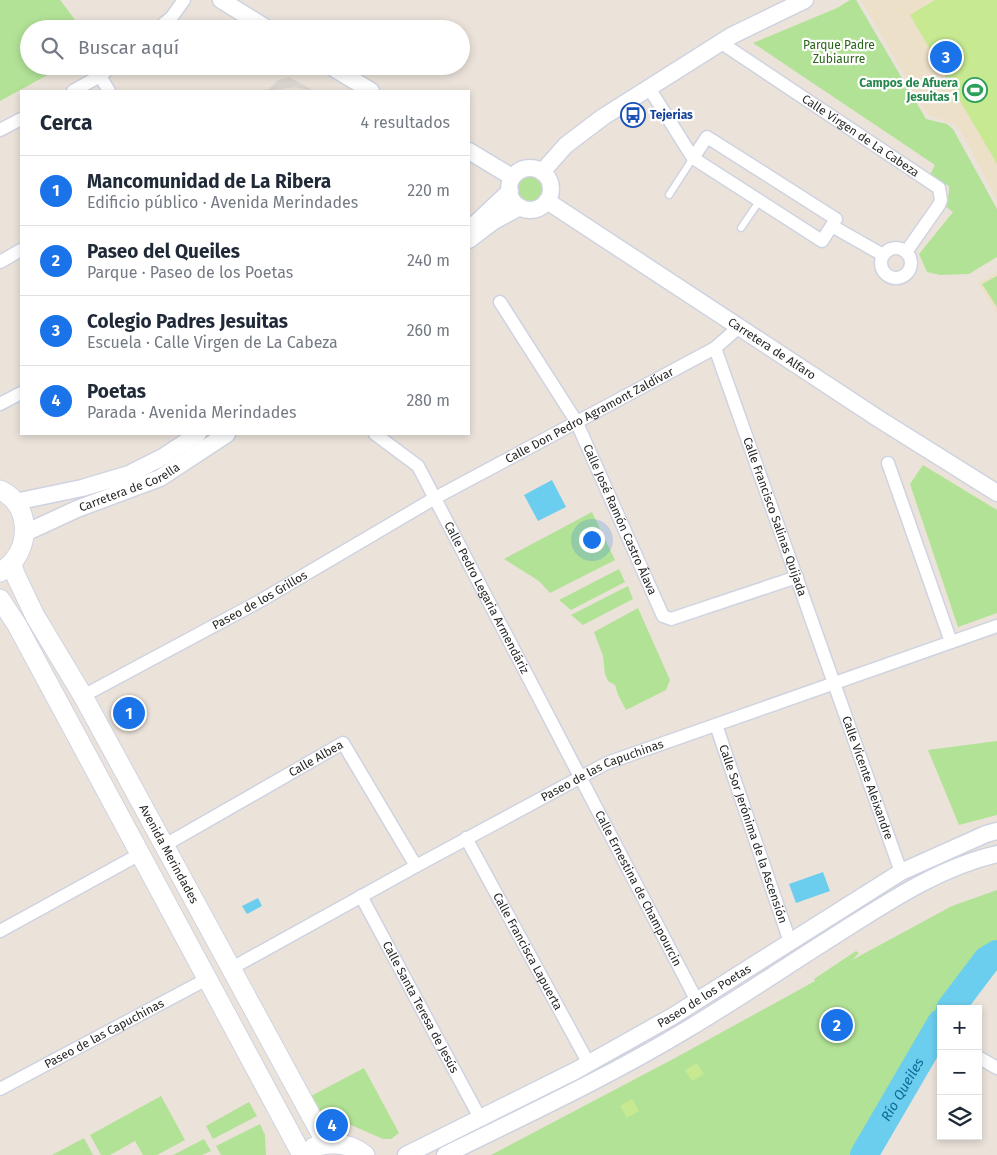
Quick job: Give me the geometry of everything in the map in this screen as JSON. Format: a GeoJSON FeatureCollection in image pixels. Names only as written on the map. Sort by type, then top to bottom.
{"type":"FeatureCollection","features":[{"type":"Feature","properties":{"kind":"main road"},"geometry":{"type":"LineString","coordinates":[[0,490],[15,502],[23,516],[25,533],[21,550],[6,568]]}},
{"type":"Feature","properties":{"kind":"main road","name":"Avenida Merindades"},"geometry":{"type":"LineString","coordinates":[[6,568],[15,574],[35,616],[83,696],[326,1143]]}},
{"type":"Feature","properties":{"kind":"main road","name":"Avenida Merindades"},"geometry":{"type":"LineString","coordinates":[[0,599],[18,625],[302,1155]]}},
{"type":"Feature","properties":{"kind":"main road"},"geometry":{"type":"LineString","coordinates":[[302,1155],[326,1143],[341,1143],[356,1148],[365,1155]]}},
{"type":"Feature","properties":{"kind":"street"},"geometry":{"type":"LineString","coordinates":[[168,20],[184,0]]}},
{"type":"Feature","properties":{"kind":"street"},"geometry":{"type":"LineString","coordinates":[[221,0],[253,20]]}},
{"type":"Feature","properties":{"kind":"street"},"geometry":{"type":"LineString","coordinates":[[542,172],[566,145],[603,117],[720,42],[797,2]]}},
{"type":"Feature","properties":{"kind":"street","name":"Calle Virgen de La Cabeza"},"geometry":{"type":"LineString","coordinates":[[720,42],[939,188],[939,205],[906,252]]}},
{"type":"Feature","properties":{"kind":"street"},"geometry":{"type":"LineString","coordinates":[[345,75],[369,90]]}},
{"type":"Feature","properties":{"kind":"street"},"geometry":{"type":"LineString","coordinates":[[75,90],[100,76],[108,90]]}},
{"type":"Feature","properties":{"kind":"street"},"geometry":{"type":"LineString","coordinates":[[648,88],[693,158],[822,241],[836,220],[707,137],[693,158]]}},
{"type":"Feature","properties":{"kind":"street"},"geometry":{"type":"LineString","coordinates":[[0,130],[20,120]]}},
{"type":"Feature","properties":{"kind":"street"},"geometry":{"type":"LineString","coordinates":[[470,152],[511,184]]}},
{"type":"Feature","properties":{"kind":"street"},"geometry":{"type":"LineString","coordinates":[[470,230],[522,169],[535,168],[542,172],[551,183],[551,193],[547,201],[537,208],[525,209],[520,207],[510,195],[511,184]]}},
{"type":"Feature","properties":{"kind":"street","name":"Carretera de Alfaro"},"geometry":{"type":"LineString","coordinates":[[547,201],[879,419],[997,493]]}},
{"type":"Feature","properties":{"kind":"street"},"geometry":{"type":"LineString","coordinates":[[470,239],[494,221],[520,207]]}},
{"type":"Feature","properties":{"kind":"street"},"geometry":{"type":"LineString","coordinates":[[832,226],[883,255]]}},
{"type":"Feature","properties":{"kind":"street"},"geometry":{"type":"LineString","coordinates":[[895,248],[900,248],[906,252],[911,258],[911,269],[900,278],[894,279],[885,274],[881,265],[883,255],[890,249],[895,248]]}},
{"type":"Feature","properties":{"kind":"street"},"geometry":{"type":"LineString","coordinates":[[0,262],[20,251]]}},
{"type":"Feature","properties":{"kind":"street","name":"Calle José Ramón Castro Álava"},"geometry":{"type":"LineString","coordinates":[[500,302],[576,421],[663,616],[671,619],[797,577]]}},
{"type":"Feature","properties":{"kind":"street","name":"Calle Don Pedro Agramont Zaldívar"},"geometry":{"type":"LineString","coordinates":[[434,498],[716,348],[739,327]]}},
{"type":"Feature","properties":{"kind":"street","name":"Calle Francisco Salinas Quijada"},"geometry":{"type":"LineString","coordinates":[[716,348],[835,684]]}},
{"type":"Feature","properties":{"kind":"street"},"geometry":{"type":"LineString","coordinates":[[0,404],[20,394]]}},
{"type":"Feature","properties":{"kind":"street","name":"Carretera de Corella"},"geometry":{"type":"LineString","coordinates":[[15,502],[82,488],[128,474],[163,457],[196,435]]}},
{"type":"Feature","properties":{"kind":"street","name":"Carretera de Corella"},"geometry":{"type":"LineString","coordinates":[[25,533],[77,510],[160,478],[225,435]]}},
{"type":"Feature","properties":{"kind":"street","name":"Calle Pedro Legaria Armendáriz"},"geometry":{"type":"LineString","coordinates":[[376,435],[418,466],[580,776]]}},
{"type":"Feature","properties":{"kind":"street"},"geometry":{"type":"LineString","coordinates":[[888,463],[951,642]]}},
{"type":"Feature","properties":{"kind":"street","name":"Paseo de los Grillos"},"geometry":{"type":"LineString","coordinates":[[83,696],[260,601],[434,498]]}},
{"type":"Feature","properties":{"kind":"street","name":"Paseo de las Capuchinas"},"geometry":{"type":"LineString","coordinates":[[232,968],[466,838],[607,763],[997,626]]}},
{"type":"Feature","properties":{"kind":"street","name":"Calle Vicente Aleixandre"},"geometry":{"type":"LineString","coordinates":[[835,684],[900,872]]}},
{"type":"Feature","properties":{"kind":"street","name":"Calle Sor Jerónima de la Ascensión"},"geometry":{"type":"LineString","coordinates":[[716,725],[790,942]]}},
{"type":"Feature","properties":{"kind":"street","name":"Calle Albea"},"geometry":{"type":"LineString","coordinates":[[165,845],[343,743],[416,866]]}},
{"type":"Feature","properties":{"kind":"street","name":"Calle Ernestina de Champourcin"},"geometry":{"type":"LineString","coordinates":[[580,776],[697,1001]]}},
{"type":"Feature","properties":{"kind":"street","name":"Paseo de los Poetas"},"geometry":{"type":"LineString","coordinates":[[406,1155],[588,1064],[673,1016],[900,872],[986,834],[997,831]]}},
{"type":"Feature","properties":{"kind":"street","name":"Calle Francisca Lapuerta"},"geometry":{"type":"LineString","coordinates":[[466,838],[588,1064]]}},
{"type":"Feature","properties":{"kind":"street"},"geometry":{"type":"LineString","coordinates":[[0,931],[140,854]]}},
{"type":"Feature","properties":{"kind":"street","name":"Paseo de los Poetas"},"geometry":{"type":"LineString","coordinates":[[445,1155],[574,1092],[685,1031],[891,900],[934,877],[982,857],[997,854]]}},
{"type":"Feature","properties":{"kind":"street","name":"Calle Santa Teresa de Jesús"},"geometry":{"type":"LineString","coordinates":[[361,896],[480,1118]]}},
{"type":"Feature","properties":{"kind":"street","name":"Paseo de las Capuchinas"},"geometry":{"type":"LineString","coordinates":[[0,1090],[207,979]]}},
{"type":"Feature","properties":{"kind":"street"},"geometry":{"type":"LineString","coordinates":[[982,1060],[997,1068]]}},
{"type":"Feature","properties":{"kind":"lane"},"geometry":{"type":"LineString","coordinates":[[669,195],[693,158]]}},
{"type":"Feature","properties":{"kind":"lane"},"geometry":{"type":"LineString","coordinates":[[741,228],[760,200]]}},
{"type":"Feature","properties":{"kind":"shaded area"},"geometry":{"type":"Polygon","coordinates":[[[861,0],[997,0],[997,199],[957,125],[928,115],[861,0]]]}},
{"type":"Feature","properties":{"kind":"shaded area"},"geometry":{"type":"Polygon","coordinates":[[[289,77],[312,90],[295,87],[268,90],[278,80],[289,77]]]}},
{"type":"Feature","properties":{"kind":"shaded area"},"geometry":{"type":"Polygon","coordinates":[[[997,272],[997,313],[978,283],[997,272]]]}},
{"type":"Feature","properties":{"kind":"green space"},"geometry":{"type":"Polygon","coordinates":[[[0,0],[60,0],[75,20],[20,20],[20,75],[48,75],[0,101],[0,0]]]}},
{"type":"Feature","properties":{"kind":"green space","name":"Parque Padre Zubiaurre"},"geometry":{"type":"Polygon","coordinates":[[[850,0],[856,0],[926,119],[947,124],[953,129],[997,209],[997,257],[969,274],[940,275],[927,272],[919,254],[953,212],[945,206],[949,186],[930,175],[935,165],[753,43],[837,8],[850,0]]]}},
{"type":"Feature","properties":{"kind":"green space","name":"Campos de Afuera Jesuitas 1"},"geometry":{"type":"Polygon","coordinates":[[[935,0],[997,0],[997,164],[910,15],[935,0]]]}},
{"type":"Feature","properties":{"kind":"green space"},"geometry":{"type":"Polygon","coordinates":[[[529,175],[535,176],[543,184],[543,196],[535,204],[529,205],[523,204],[515,196],[514,190],[515,184],[523,176],[529,175]]]}},
{"type":"Feature","properties":{"kind":"green space"},"geometry":{"type":"Polygon","coordinates":[[[997,276],[997,307],[982,284],[997,276]]]}},
{"type":"Feature","properties":{"kind":"green space"},"geometry":{"type":"Polygon","coordinates":[[[923,465],[997,510],[997,613],[958,627],[910,484],[923,465]]]}},
{"type":"Feature","properties":{"kind":"green space"},"geometry":{"type":"Polygon","coordinates":[[[592,512],[615,560],[550,593],[539,581],[504,559],[592,512]]]}},
{"type":"Feature","properties":{"kind":"green space"},"geometry":{"type":"Polygon","coordinates":[[[619,569],[625,582],[571,610],[559,600],[619,569]]]}},
{"type":"Feature","properties":{"kind":"green space"},"geometry":{"type":"Polygon","coordinates":[[[628,586],[633,599],[583,625],[571,615],[628,586]]]}},
{"type":"Feature","properties":{"kind":"green space"},"geometry":{"type":"Polygon","coordinates":[[[638,608],[670,680],[666,690],[626,710],[615,685],[608,681],[605,674],[603,656],[594,632],[638,608]]]}},
{"type":"Feature","properties":{"kind":"green space"},"geometry":{"type":"Polygon","coordinates":[[[997,741],[997,815],[959,825],[928,750],[997,741]]]}},
{"type":"Feature","properties":{"kind":"green space"},"geometry":{"type":"Polygon","coordinates":[[[997,890],[997,971],[980,984],[964,1005],[937,1005],[937,1051],[902,1112],[875,1144],[869,1155],[491,1155],[675,1058],[815,981],[814,979],[856,951],[859,953],[852,960],[952,906],[997,890]]]}},
{"type":"Feature","properties":{"kind":"green space"},"geometry":{"type":"Polygon","coordinates":[[[697,1063],[704,1074],[692,1081],[685,1070],[697,1063]]]}},
{"type":"Feature","properties":{"kind":"green space"},"geometry":{"type":"Polygon","coordinates":[[[364,1068],[399,1133],[391,1139],[383,1139],[321,1112],[311,1096],[364,1068]]]}},
{"type":"Feature","properties":{"kind":"green space"},"geometry":{"type":"Polygon","coordinates":[[[161,1096],[185,1140],[157,1155],[143,1155],[135,1141],[110,1155],[101,1155],[90,1135],[161,1096]]]}},
{"type":"Feature","properties":{"kind":"green space"},"geometry":{"type":"Polygon","coordinates":[[[632,1099],[639,1111],[627,1118],[620,1106],[632,1099]]]}},
{"type":"Feature","properties":{"kind":"green space"},"geometry":{"type":"Polygon","coordinates":[[[249,1102],[257,1116],[213,1139],[206,1126],[249,1102]]]}},
{"type":"Feature","properties":{"kind":"green space"},"geometry":{"type":"Polygon","coordinates":[[[260,1124],[265,1135],[266,1155],[221,1155],[216,1146],[260,1124]]]}},
{"type":"Feature","properties":{"kind":"green space"},"geometry":{"type":"Polygon","coordinates":[[[84,1138],[93,1155],[52,1155],[84,1138]]]}},
{"type":"Feature","properties":{"kind":"green space"},"geometry":{"type":"Polygon","coordinates":[[[204,1139],[211,1151],[202,1155],[173,1155],[204,1139]]]}},
{"type":"Feature","properties":{"kind":"water"},"geometry":{"type":"Polygon","coordinates":[[[552,480],[566,507],[538,521],[524,495],[552,480]]]}},
{"type":"Feature","properties":{"kind":"water"},"geometry":{"type":"Polygon","coordinates":[[[823,872],[830,891],[796,903],[789,884],[823,872]]]}},
{"type":"Feature","properties":{"kind":"water"},"geometry":{"type":"Polygon","coordinates":[[[258,898],[262,906],[247,914],[242,906],[258,898]]]}},
{"type":"Feature","properties":{"kind":"waterway","name":"Río Queiles"},"geometry":{"type":"LineString","coordinates":[[953,1005],[987,960],[997,954]]}},
{"type":"Feature","properties":{"kind":"waterway","name":"Río Queiles"},"geometry":{"type":"LineString","coordinates":[[864,1155],[937,1030]]}},
{"type":"Feature","properties":{"kind":"place","name":"Colegio Padres Jesuitas"},"geometry":{"type":"Point","coordinates":[946,57]}},
{"type":"Feature","properties":{"kind":"place","name":"Campos de Afuera Jesuitas 1"},"geometry":{"type":"Point","coordinates":[975,90]}},
{"type":"Feature","properties":{"kind":"place","name":"Tejerias"},"geometry":{"type":"Point","coordinates":[633,115]}},
{"type":"Feature","properties":{"kind":"place","name":"Mancomunidad de La Ribera"},"geometry":{"type":"Point","coordinates":[129,713]}},
{"type":"Feature","properties":{"kind":"place","name":"Paseo del Queiles"},"geometry":{"type":"Point","coordinates":[837,1025]}},
{"type":"Feature","properties":{"kind":"place","name":"Poetas"},"geometry":{"type":"Point","coordinates":[332,1125]}}]}
